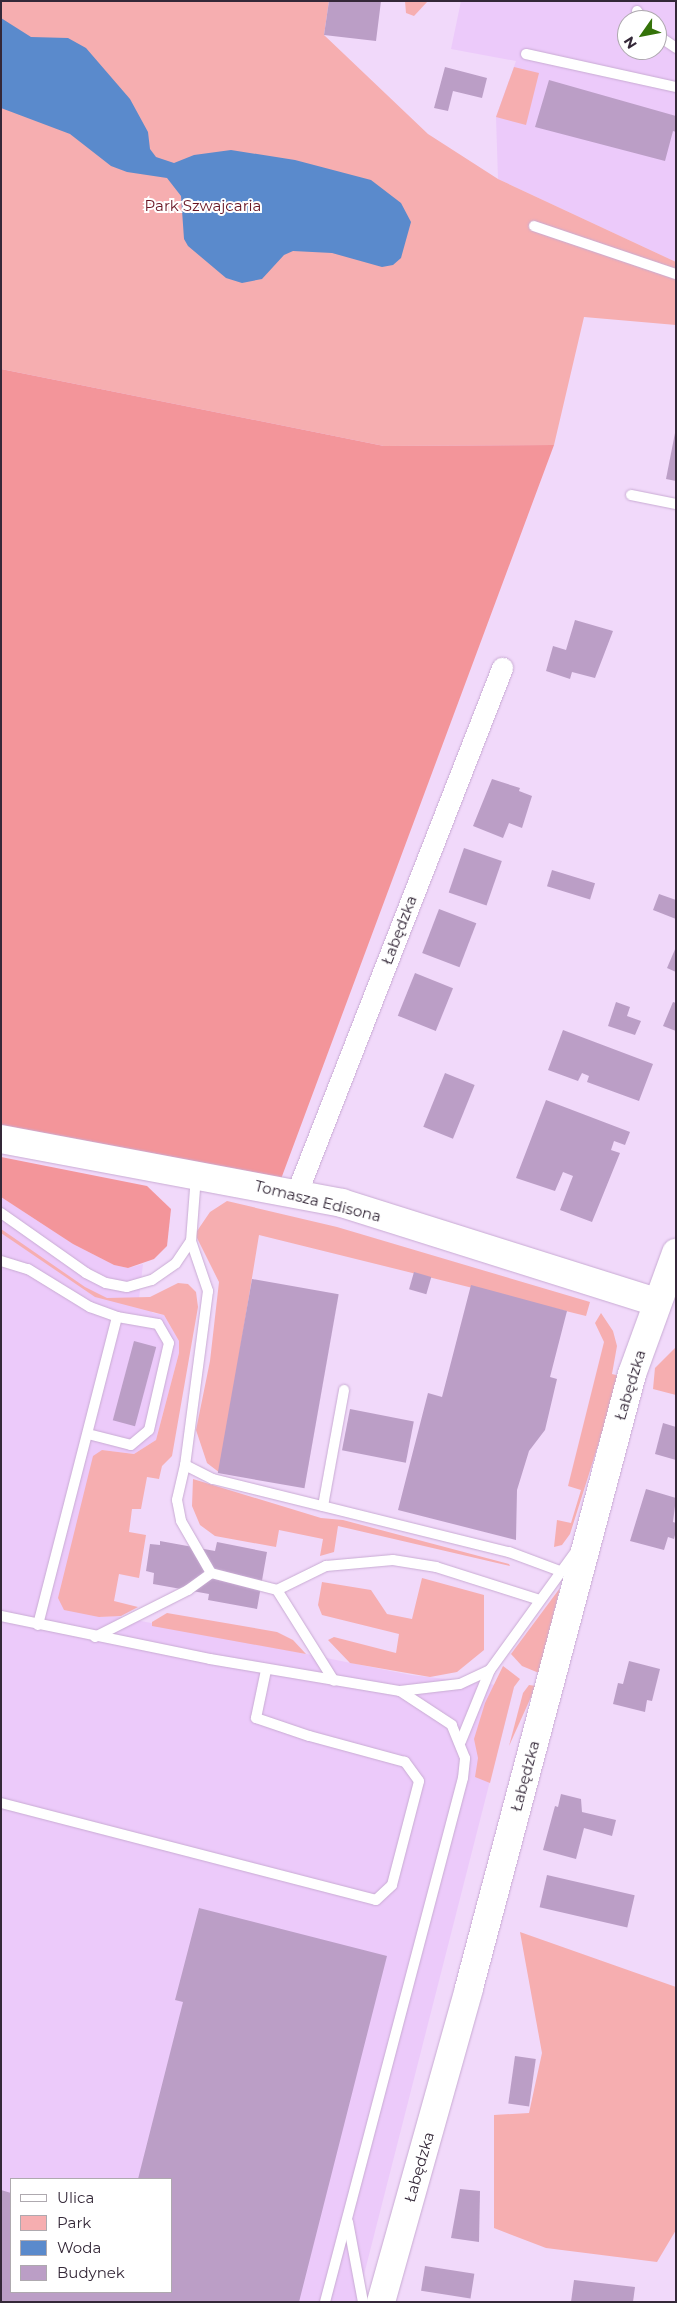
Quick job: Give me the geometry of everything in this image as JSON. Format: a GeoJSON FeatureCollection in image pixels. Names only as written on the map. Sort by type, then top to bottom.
{"type":"FeatureCollection","features":[{"type":"Feature","properties":{"kind":"street","name":"Łabędzka"},"geometry":{"type":"LineString","coordinates":[[297,1192],[502,668]]}},
{"type":"Feature","properties":{"kind":"street","name":"Tomasza Edisona"},"geometry":{"type":"LineString","coordinates":[[1,1139],[297,1192],[342,1203],[666,1303]]}},
{"type":"Feature","properties":{"kind":"street","name":"Łabędzka"},"geometry":{"type":"LineString","coordinates":[[380,2302],[469,1988],[632,1374],[666,1303],[676,1253]]}},
{"type":"Feature","properties":{"kind":"lane"},"geometry":{"type":"LineString","coordinates":[[526,54],[676,87]]}},
{"type":"Feature","properties":{"kind":"lane"},"geometry":{"type":"LineString","coordinates":[[534,226],[676,274]]}},
{"type":"Feature","properties":{"kind":"lane"},"geometry":{"type":"LineString","coordinates":[[631,495],[676,504]]}},
{"type":"Feature","properties":{"kind":"lane"},"geometry":{"type":"LineString","coordinates":[[196,1174],[191,1241],[208,1291],[185,1465],[177,1500],[181,1521],[211,1572],[277,1590],[326,1566],[392,1560],[436,1567],[540,1600]]}},
{"type":"Feature","properties":{"kind":"lane"},"geometry":{"type":"LineString","coordinates":[[1,1213],[86,1273],[106,1283],[127,1287],[152,1280],[176,1263],[191,1241]]}},
{"type":"Feature","properties":{"kind":"lane"},"geometry":{"type":"LineString","coordinates":[[1,1261],[28,1270],[90,1308],[117,1317],[158,1324],[169,1344],[148,1430],[131,1445],[88,1434]]}},
{"type":"Feature","properties":{"kind":"lane"},"geometry":{"type":"LineString","coordinates":[[38,1625],[117,1317]]}},
{"type":"Feature","properties":{"kind":"lane"},"geometry":{"type":"LineString","coordinates":[[323,1506],[344,1390]]}},
{"type":"Feature","properties":{"kind":"lane"},"geometry":{"type":"LineString","coordinates":[[185,1465],[213,1479],[509,1552],[560,1571]]}},
{"type":"Feature","properties":{"kind":"lane"},"geometry":{"type":"LineString","coordinates":[[461,1741],[490,1670],[560,1571],[588,1536]]}},
{"type":"Feature","properties":{"kind":"lane"},"geometry":{"type":"LineString","coordinates":[[95,1637],[188,1590],[211,1572]]}},
{"type":"Feature","properties":{"kind":"lane"},"geometry":{"type":"LineString","coordinates":[[277,1590],[334,1681]]}},
{"type":"Feature","properties":{"kind":"lane"},"geometry":{"type":"LineString","coordinates":[[1,1616],[95,1637],[266,1670],[400,1691],[460,1684],[490,1670]]}},
{"type":"Feature","properties":{"kind":"lane"},"geometry":{"type":"LineString","coordinates":[[1,1803],[376,1900],[392,1885],[419,1781],[405,1762],[309,1736],[256,1718],[266,1670]]}},
{"type":"Feature","properties":{"kind":"lane"},"geometry":{"type":"LineString","coordinates":[[325,2302],[463,1778],[465,1758],[461,1741],[452,1725],[400,1691]]}},
{"type":"Feature","properties":{"kind":"lane"},"geometry":{"type":"LineString","coordinates":[[348,2218],[363,2302]]}},
{"type":"Feature","properties":{"kind":"shaded area"},"geometry":{"type":"Polygon","coordinates":[[[461,1],[676,1],[676,262],[498,179],[496,117],[516,61],[451,49],[461,1]]]}},
{"type":"Feature","properties":{"kind":"shaded area"},"geometry":{"type":"Polygon","coordinates":[[[1,369],[384,446],[554,445],[281,1179],[1,1139],[1,369]]]}},
{"type":"Feature","properties":{"kind":"shaded area"},"geometry":{"type":"Polygon","coordinates":[[[1,1157],[147,1186],[171,1209],[167,1246],[154,1259],[128,1268],[114,1265],[73,1244],[1,1197],[1,1157]]]}},
{"type":"Feature","properties":{"kind":"shaded area"},"geometry":{"type":"Polygon","coordinates":[[[1,1197],[73,1244],[114,1265],[128,1268],[143,1264],[139,1299],[153,1313],[164,1315],[179,1341],[179,1353],[156,1440],[134,1454],[102,1450],[99,1617],[116,1616],[411,1675],[514,1687],[357,2302],[1,2302],[1,1197]]]}},
{"type":"Feature","properties":{"kind":"green space","name":"Park Szwajcaria"},"geometry":{"type":"Polygon","coordinates":[[[1,1],[329,1],[324,35],[428,134],[498,179],[676,262],[676,325],[584,317],[554,445],[384,446],[1,369],[1,1]]]}},
{"type":"Feature","properties":{"kind":"green space"},"geometry":{"type":"Polygon","coordinates":[[[405,1],[428,1],[414,16],[406,13],[405,1]]]}},
{"type":"Feature","properties":{"kind":"green space"},"geometry":{"type":"Polygon","coordinates":[[[514,67],[539,73],[526,125],[496,117],[514,67]]]}},
{"type":"Feature","properties":{"kind":"green space"},"geometry":{"type":"Polygon","coordinates":[[[227,1201],[337,1227],[590,1302],[586,1316],[259,1235],[220,1473],[207,1463],[196,1430],[210,1361],[219,1282],[195,1234],[210,1212],[227,1201]]]}},
{"type":"Feature","properties":{"kind":"green space"},"geometry":{"type":"Polygon","coordinates":[[[1,1229],[85,1287],[107,1298],[150,1297],[178,1283],[188,1284],[196,1292],[198,1307],[172,1456],[162,1466],[159,1479],[147,1477],[141,1509],[132,1509],[129,1532],[146,1535],[139,1578],[119,1574],[114,1601],[138,1607],[121,1616],[99,1617],[64,1610],[58,1598],[93,1456],[102,1450],[134,1454],[156,1440],[179,1353],[179,1341],[164,1315],[95,1297],[1,1233],[1,1229]]]}},
{"type":"Feature","properties":{"kind":"green space"},"geometry":{"type":"Polygon","coordinates":[[[601,1313],[613,1331],[617,1346],[612,1374],[620,1376],[570,1534],[562,1545],[554,1547],[557,1520],[571,1523],[581,1490],[568,1486],[604,1342],[595,1323],[601,1313]]]}},
{"type":"Feature","properties":{"kind":"green space"},"geometry":{"type":"Polygon","coordinates":[[[676,1347],[676,1395],[653,1389],[655,1368],[676,1347]]]}},
{"type":"Feature","properties":{"kind":"green space"},"geometry":{"type":"Polygon","coordinates":[[[193,1479],[321,1518],[343,1520],[509,1564],[510,1566],[338,1526],[334,1552],[320,1556],[323,1539],[279,1530],[276,1547],[215,1536],[200,1525],[192,1506],[193,1479]]]}},
{"type":"Feature","properties":{"kind":"green space"},"geometry":{"type":"Polygon","coordinates":[[[422,1578],[484,1595],[484,1650],[457,1672],[430,1677],[350,1663],[328,1640],[334,1637],[396,1653],[399,1634],[322,1615],[318,1605],[322,1582],[371,1590],[387,1614],[412,1619],[422,1578]]]}},
{"type":"Feature","properties":{"kind":"green space"},"geometry":{"type":"Polygon","coordinates":[[[560,1588],[539,1673],[522,1666],[511,1654],[560,1588]]]}},
{"type":"Feature","properties":{"kind":"green space"},"geometry":{"type":"Polygon","coordinates":[[[167,1613],[277,1632],[293,1640],[306,1654],[152,1626],[152,1622],[167,1613]]]}},
{"type":"Feature","properties":{"kind":"green space"},"geometry":{"type":"Polygon","coordinates":[[[503,1666],[520,1679],[514,1687],[490,1783],[475,1777],[478,1758],[474,1739],[485,1703],[503,1666]]]}},
{"type":"Feature","properties":{"kind":"green space"},"geometry":{"type":"Polygon","coordinates":[[[529,1685],[536,1686],[509,1746],[523,1693],[529,1685]]]}},
{"type":"Feature","properties":{"kind":"green space"},"geometry":{"type":"Polygon","coordinates":[[[520,1932],[676,1987],[676,2230],[657,2262],[546,2248],[494,2228],[494,2115],[529,2113],[542,2053],[520,1932]]]}},
{"type":"Feature","properties":{"kind":"water"},"geometry":{"type":"Polygon","coordinates":[[[1,18],[31,37],[68,38],[86,48],[130,99],[148,132],[150,149],[156,157],[174,163],[194,155],[231,150],[295,160],[371,180],[401,203],[411,222],[401,258],[393,265],[382,267],[332,253],[293,251],[284,255],[262,279],[242,283],[226,278],[188,246],[184,239],[181,196],[167,178],[127,172],[111,166],[70,134],[1,108],[1,18]]]}},
{"type":"Feature","properties":{"kind":"building"},"geometry":{"type":"Polygon","coordinates":[[[329,1],[381,1],[376,41],[324,35],[329,1]]]}},
{"type":"Feature","properties":{"kind":"building"},"geometry":{"type":"Polygon","coordinates":[[[445,67],[487,78],[482,98],[453,91],[448,111],[434,108],[445,67]]]}},
{"type":"Feature","properties":{"kind":"building"},"geometry":{"type":"Polygon","coordinates":[[[549,80],[676,116],[676,132],[673,131],[665,161],[535,127],[549,80]]]}},
{"type":"Feature","properties":{"kind":"building"},"geometry":{"type":"Polygon","coordinates":[[[676,433],[676,481],[666,479],[676,433]]]}},
{"type":"Feature","properties":{"kind":"building"},"geometry":{"type":"Polygon","coordinates":[[[575,620],[613,631],[595,678],[572,672],[570,679],[546,671],[553,646],[566,650],[575,620]]]}},
{"type":"Feature","properties":{"kind":"building"},"geometry":{"type":"Polygon","coordinates":[[[492,779],[520,788],[519,791],[532,796],[522,828],[509,823],[503,838],[473,826],[492,779]]]}},
{"type":"Feature","properties":{"kind":"building"},"geometry":{"type":"Polygon","coordinates":[[[464,848],[502,861],[487,905],[449,892],[464,848]]]}},
{"type":"Feature","properties":{"kind":"building"},"geometry":{"type":"Polygon","coordinates":[[[552,870],[595,883],[590,899],[547,886],[552,870]]]}},
{"type":"Feature","properties":{"kind":"building"},"geometry":{"type":"Polygon","coordinates":[[[659,894],[676,900],[676,919],[653,910],[659,894]]]}},
{"type":"Feature","properties":{"kind":"building"},"geometry":{"type":"Polygon","coordinates":[[[439,909],[476,923],[459,967],[422,953],[439,909]]]}},
{"type":"Feature","properties":{"kind":"building"},"geometry":{"type":"Polygon","coordinates":[[[676,947],[676,972],[667,968],[676,947]]]}},
{"type":"Feature","properties":{"kind":"building"},"geometry":{"type":"Polygon","coordinates":[[[415,973],[453,988],[436,1031],[398,1016],[415,973]]]}},
{"type":"Feature","properties":{"kind":"building"},"geometry":{"type":"Polygon","coordinates":[[[616,1002],[630,1007],[627,1016],[641,1021],[635,1035],[608,1026],[616,1002]]]}},
{"type":"Feature","properties":{"kind":"building"},"geometry":{"type":"Polygon","coordinates":[[[673,1002],[676,1003],[676,1031],[663,1026],[673,1002]]]}},
{"type":"Feature","properties":{"kind":"building"},"geometry":{"type":"Polygon","coordinates":[[[563,1030],[653,1064],[639,1101],[587,1082],[589,1076],[582,1073],[578,1081],[548,1070],[563,1030]]]}},
{"type":"Feature","properties":{"kind":"building"},"geometry":{"type":"Polygon","coordinates":[[[445,1073],[475,1085],[453,1139],[423,1127],[445,1073]]]}},
{"type":"Feature","properties":{"kind":"building"},"geometry":{"type":"Polygon","coordinates":[[[546,1100],[630,1132],[625,1145],[614,1141],[611,1150],[620,1153],[592,1222],[560,1210],[573,1176],[563,1172],[555,1191],[516,1178],[546,1100]]]}},
{"type":"Feature","properties":{"kind":"building"},"geometry":{"type":"Polygon","coordinates":[[[414,1272],[431,1277],[426,1294],[409,1289],[414,1272]]]}},
{"type":"Feature","properties":{"kind":"building"},"geometry":{"type":"Polygon","coordinates":[[[252,1279],[339,1294],[304,1488],[218,1473],[252,1279]]]}},
{"type":"Feature","properties":{"kind":"building"},"geometry":{"type":"Polygon","coordinates":[[[471,1285],[567,1311],[550,1377],[557,1379],[545,1430],[529,1451],[517,1490],[516,1540],[398,1510],[428,1393],[442,1397],[471,1285]]]}},
{"type":"Feature","properties":{"kind":"building"},"geometry":{"type":"Polygon","coordinates":[[[134,1341],[156,1347],[135,1426],[113,1420],[134,1341]]]}},
{"type":"Feature","properties":{"kind":"building"},"geometry":{"type":"Polygon","coordinates":[[[350,1409],[414,1421],[406,1463],[342,1450],[350,1409]]]}},
{"type":"Feature","properties":{"kind":"building"},"geometry":{"type":"Polygon","coordinates":[[[663,1423],[676,1427],[676,1460],[655,1454],[663,1423]]]}},
{"type":"Feature","properties":{"kind":"building"},"geometry":{"type":"Polygon","coordinates":[[[646,1489],[676,1498],[673,1522],[676,1523],[676,1531],[674,1539],[668,1537],[664,1550],[630,1541],[646,1489]]]}},
{"type":"Feature","properties":{"kind":"building"},"geometry":{"type":"Polygon","coordinates":[[[160,1541],[215,1551],[217,1542],[267,1552],[257,1609],[208,1600],[209,1594],[153,1584],[154,1573],[146,1571],[150,1544],[160,1545],[160,1541]]]}},
{"type":"Feature","properties":{"kind":"building"},"geometry":{"type":"Polygon","coordinates":[[[629,1661],[660,1669],[652,1701],[647,1700],[645,1712],[613,1704],[618,1683],[623,1684],[629,1661]]]}},
{"type":"Feature","properties":{"kind":"building"},"geometry":{"type":"Polygon","coordinates":[[[561,1794],[581,1799],[582,1812],[616,1820],[612,1836],[584,1828],[576,1859],[543,1850],[555,1806],[558,1807],[561,1794]]]}},
{"type":"Feature","properties":{"kind":"building"},"geometry":{"type":"Polygon","coordinates":[[[547,1875],[635,1895],[627,1927],[540,1907],[547,1875]]]}},
{"type":"Feature","properties":{"kind":"building"},"geometry":{"type":"Polygon","coordinates":[[[199,1908],[387,1956],[299,2302],[1,2302],[1,2190],[10,2193],[10,2293],[172,2293],[172,2178],[138,2178],[183,2002],[175,2000],[199,1908]]]}},
{"type":"Feature","properties":{"kind":"building"},"geometry":{"type":"Polygon","coordinates":[[[515,2056],[536,2059],[529,2106],[508,2104],[515,2056]]]}},
{"type":"Feature","properties":{"kind":"building"},"geometry":{"type":"Polygon","coordinates":[[[460,2189],[480,2191],[479,2242],[451,2238],[460,2189]]]}},
{"type":"Feature","properties":{"kind":"building"},"geometry":{"type":"Polygon","coordinates":[[[425,2266],[474,2274],[470,2299],[421,2291],[425,2266]]]}},
{"type":"Feature","properties":{"kind":"building"},"geometry":{"type":"Polygon","coordinates":[[[574,2280],[635,2287],[633,2302],[571,2302],[574,2280]]]}}]}
